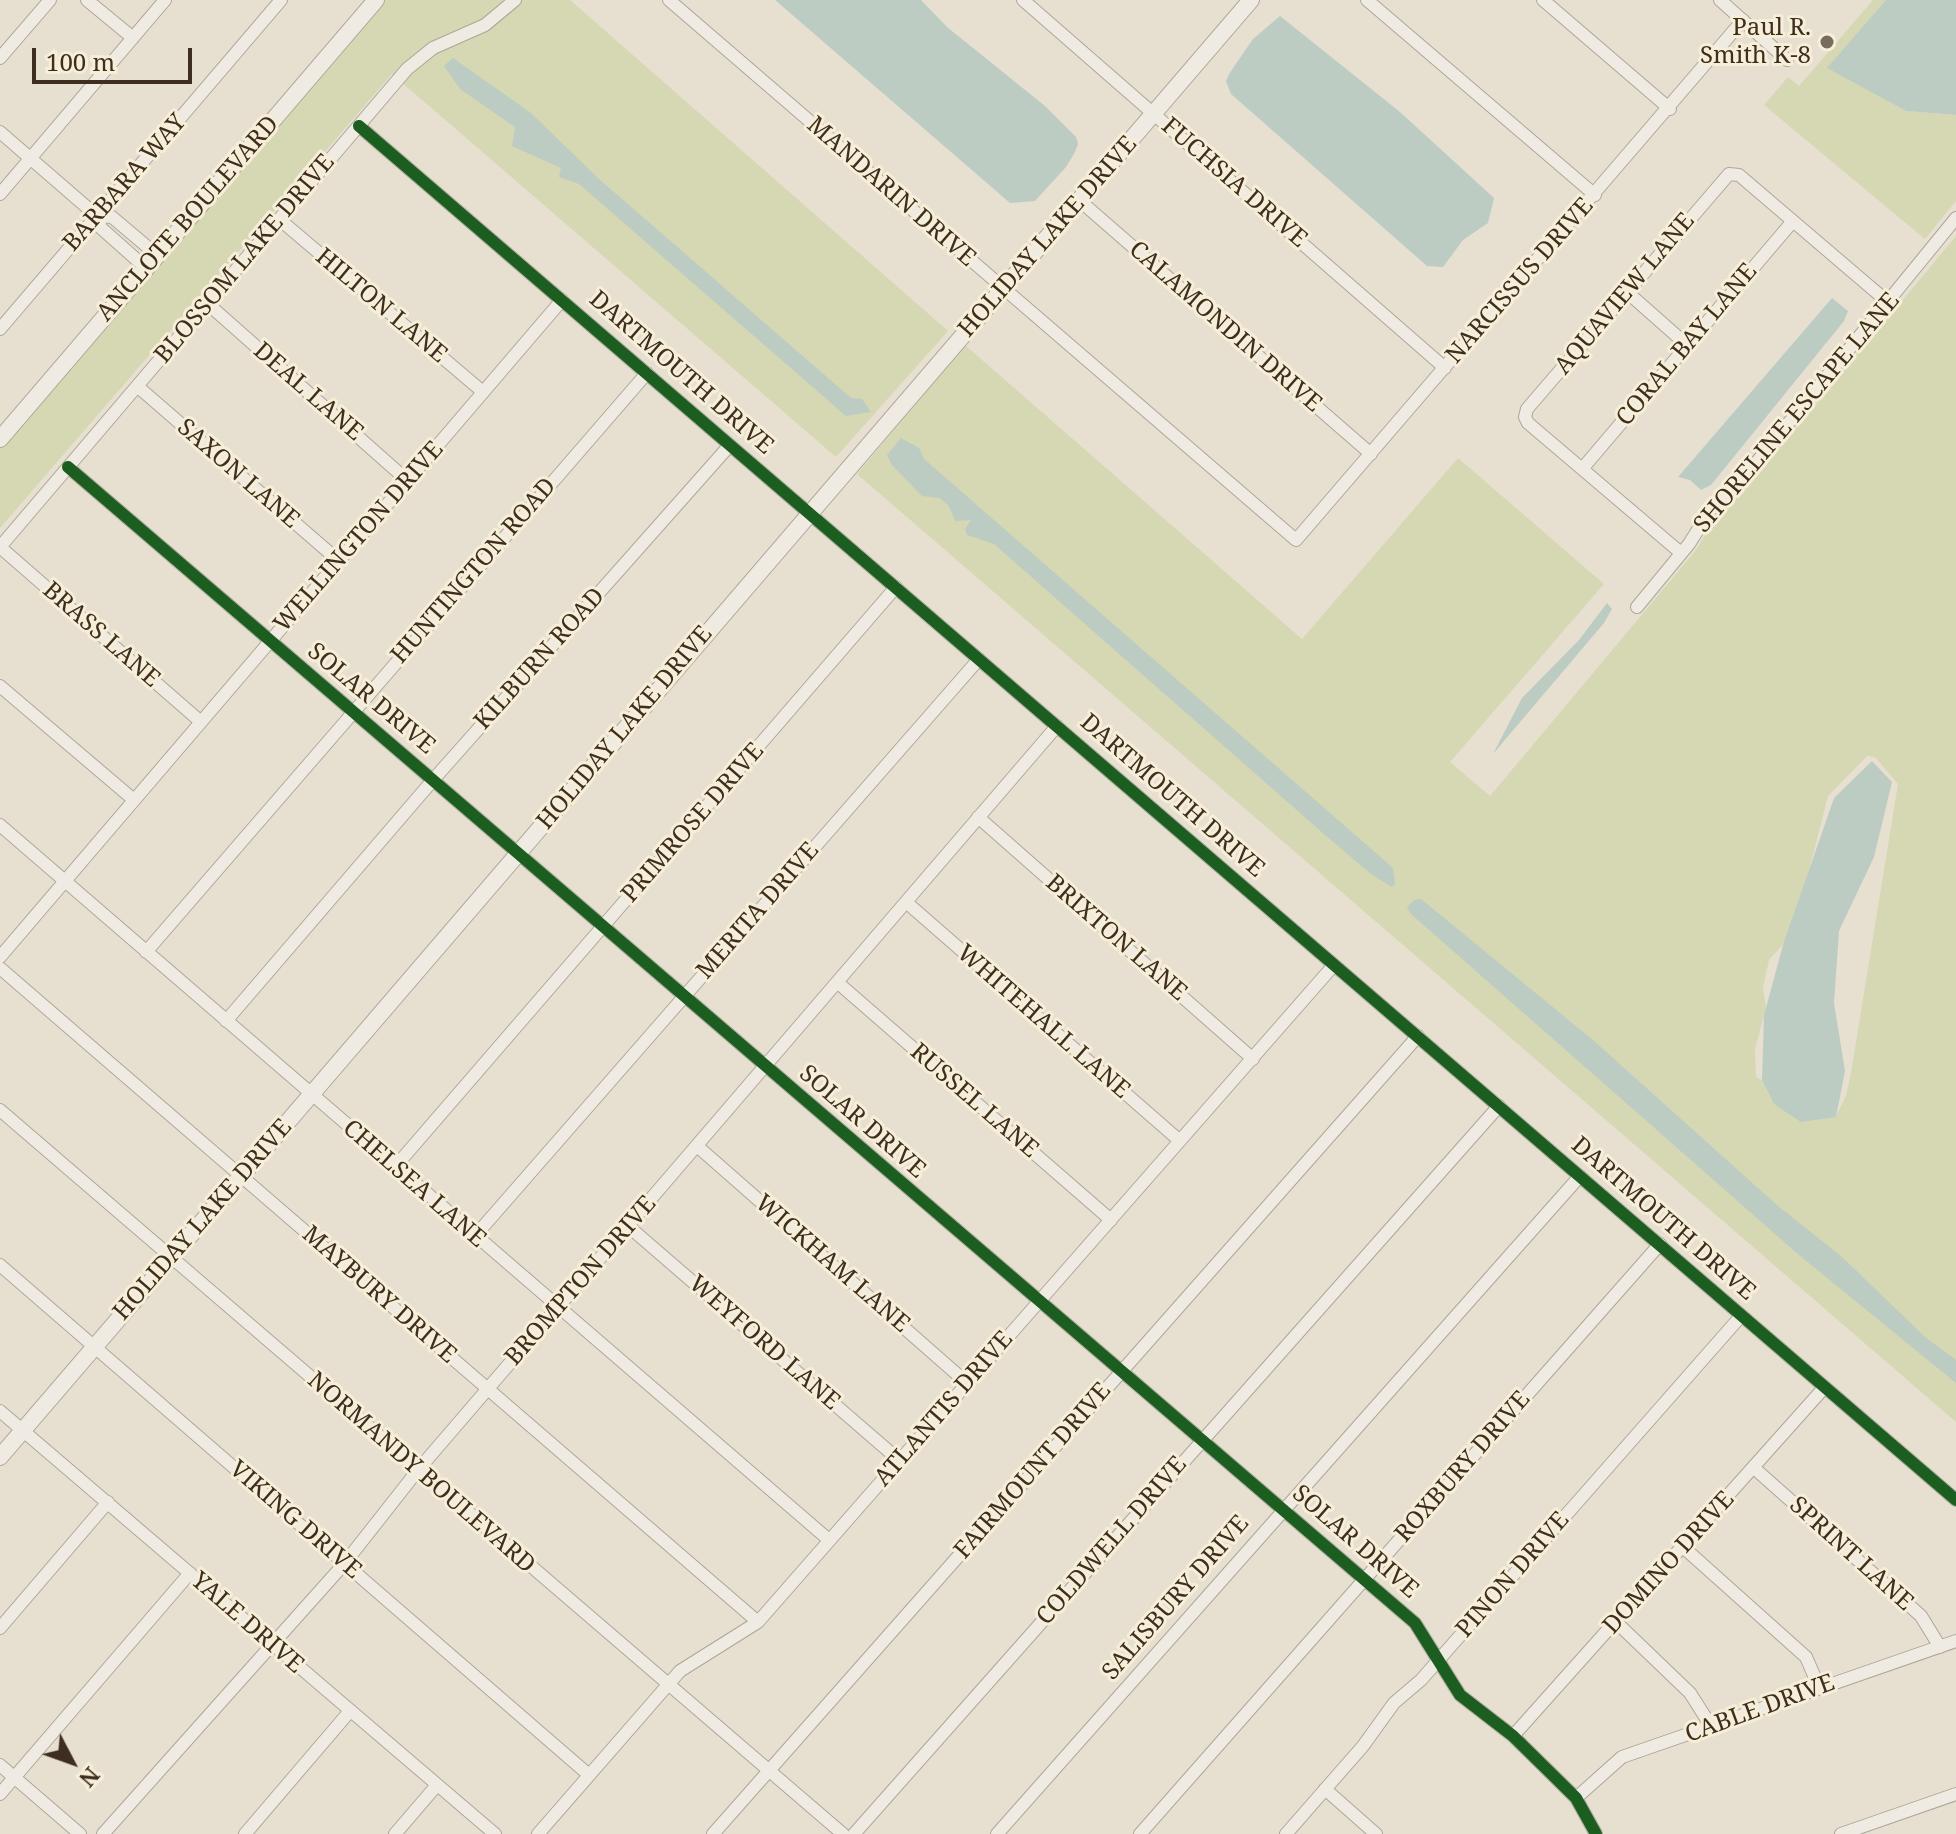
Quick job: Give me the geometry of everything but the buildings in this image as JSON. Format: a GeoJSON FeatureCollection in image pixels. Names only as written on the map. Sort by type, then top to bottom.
{"type":"FeatureCollection","features":[{"type":"Feature","properties":{"kind":"street"},"geometry":{"type":"LineString","coordinates":[[0,58],[50,0]]}},
{"type":"Feature","properties":{"kind":"street"},"geometry":{"type":"LineString","coordinates":[[87,0],[133,38]]}},
{"type":"Feature","properties":{"kind":"street"},"geometry":{"type":"LineString","coordinates":[[0,194],[165,0]]}},
{"type":"Feature","properties":{"kind":"street","name":"BARBARA WAY"},"geometry":{"type":"LineString","coordinates":[[0,329],[281,0]]}},
{"type":"Feature","properties":{"kind":"street","name":"ANCLOTE BOULEVARD"},"geometry":{"type":"LineString","coordinates":[[0,439],[376,0]]}},
{"type":"Feature","properties":{"kind":"street","name":"BLOSSOM LAKE DRIVE"},"geometry":{"type":"LineString","coordinates":[[0,547],[407,69],[433,48],[485,25],[515,0]]}},
{"type":"Feature","properties":{"kind":"street","name":"MANDARIN DRIVE"},"geometry":{"type":"LineString","coordinates":[[669,0],[1296,540]]}},
{"type":"Feature","properties":{"kind":"street","name":"FUCHSIA DRIVE"},"geometry":{"type":"LineString","coordinates":[[1023,0],[1445,368]]}},
{"type":"Feature","properties":{"kind":"street","name":"HOLIDAY LAKE DRIVE"},"geometry":{"type":"LineString","coordinates":[[0,1457],[808,512],[1251,0]]}},
{"type":"Feature","properties":{"kind":"street"},"geometry":{"type":"LineString","coordinates":[[1367,0],[1595,195]]}},
{"type":"Feature","properties":{"kind":"street"},"geometry":{"type":"LineString","coordinates":[[1543,0],[1670,109]]}},
{"type":"Feature","properties":{"kind":"street"},"geometry":{"type":"LineString","coordinates":[[1720,0],[1787,60]]}},
{"type":"Feature","properties":{"kind":"street","name":"NARCISSUS DRIVE"},"geometry":{"type":"LineString","coordinates":[[1296,540],[1670,109],[1743,20]]}},
{"type":"Feature","properties":{"kind":"street","name":"DARTMOUTH DRIVE"},"geometry":{"type":"LineString","coordinates":[[359,126],[1660,1244],[1823,1389],[1956,1500]]}},
{"type":"Feature","properties":{"kind":"street"},"geometry":{"type":"LineString","coordinates":[[0,132],[97,216],[112,217],[152,261]]}},
{"type":"Feature","properties":{"kind":"street","name":"AQUAVIEW LANE"},"geometry":{"type":"LineString","coordinates":[[1681,553],[1528,423],[1525,413],[1729,174],[1739,175],[1889,303]]}},
{"type":"Feature","properties":{"kind":"street","name":"CALAMONDIN DRIVE"},"geometry":{"type":"LineString","coordinates":[[1079,200],[1371,454]]}},
{"type":"Feature","properties":{"kind":"street","name":"SHORELINE ESCAPE LANE"},"geometry":{"type":"LineString","coordinates":[[1637,607],[1681,553],[1711,509],[1738,485],[1956,218]]}},
{"type":"Feature","properties":{"kind":"street","name":"HILTON LANE"},"geometry":{"type":"LineString","coordinates":[[279,219],[483,392]]}},
{"type":"Feature","properties":{"kind":"street","name":"CORAL BAY LANE"},"geometry":{"type":"LineString","coordinates":[[1582,469],[1793,221]]}},
{"type":"Feature","properties":{"kind":"street"},"geometry":{"type":"LineString","coordinates":[[1627,292],[1687,345]]}},
{"type":"Feature","properties":{"kind":"street","name":"WELLINGTON DRIVE"},"geometry":{"type":"LineString","coordinates":[[0,957],[562,300]]}},
{"type":"Feature","properties":{"kind":"street","name":"DEAL LANE"},"geometry":{"type":"LineString","coordinates":[[208,304],[408,481]]}},
{"type":"Feature","properties":{"kind":"street","name":"HUNTINGTON ROAD"},"geometry":{"type":"LineString","coordinates":[[146,952],[647,373]]}},
{"type":"Feature","properties":{"kind":"street","name":"SAXON LANE"},"geometry":{"type":"LineString","coordinates":[[137,386],[339,561]]}},
{"type":"Feature","properties":{"kind":"street","name":"KILBURN ROAD"},"geometry":{"type":"LineString","coordinates":[[226,1021],[433,780],[730,445]]}},
{"type":"Feature","properties":{"kind":"street","name":"SOLAR DRIVE"},"geometry":{"type":"LineString","coordinates":[[68,467],[1415,1623],[1460,1695],[1513,1736],[1576,1798],[1596,1834]]}},
{"type":"Feature","properties":{"kind":"street","name":"BRASS LANE"},"geometry":{"type":"LineString","coordinates":[[0,547],[201,722]]}},
{"type":"Feature","properties":{"kind":"street","name":"PRIMROSE DRIVE"},"geometry":{"type":"LineString","coordinates":[[395,1167],[896,587]]}},
{"type":"Feature","properties":{"kind":"street","name":"MERITA DRIVE"},"geometry":{"type":"LineString","coordinates":[[475,1236],[979,659]]}},
{"type":"Feature","properties":{"kind":"street"},"geometry":{"type":"LineString","coordinates":[[0,686],[134,800]]}},
{"type":"Feature","properties":{"kind":"street","name":"BROMPTON DRIVE"},"geometry":{"type":"LineString","coordinates":[[103,1834],[344,1564],[418,1470],[1057,726]]}},
{"type":"Feature","properties":{"kind":"street","name":"BRIXTON LANE"},"geometry":{"type":"LineString","coordinates":[[978,817],[1253,1059]]}},
{"type":"Feature","properties":{"kind":"street","name":"CHELSEA LANE"},"geometry":{"type":"LineString","coordinates":[[0,825],[829,1540]]}},
{"type":"Feature","properties":{"kind":"street","name":"WHITEHALL LANE"},"geometry":{"type":"LineString","coordinates":[[906,902],[1180,1141]]}},
{"type":"Feature","properties":{"kind":"street","name":"ATLANTIS DRIVE"},"geometry":{"type":"LineString","coordinates":[[538,1834],[680,1671],[758,1622],[1334,965]]}},
{"type":"Feature","properties":{"kind":"street","name":"MAYBURY DRIVE"},"geometry":{"type":"LineString","coordinates":[[0,968],[758,1622]]}},
{"type":"Feature","properties":{"kind":"street","name":"RUSSEL LANE"},"geometry":{"type":"LineString","coordinates":[[837,982],[1111,1220]]}},
{"type":"Feature","properties":{"kind":"street","name":"FAIRMOUNT DRIVE"},"geometry":{"type":"LineString","coordinates":[[713,1834],[1418,1036]]}},
{"type":"Feature","properties":{"kind":"street","name":"COLDWELL DRIVE"},"geometry":{"type":"LineString","coordinates":[[854,1834],[1499,1106]]}},
{"type":"Feature","properties":{"kind":"street","name":"NORMANDY BOULEVARD"},"geometry":{"type":"LineString","coordinates":[[0,1110],[667,1687],[843,1834]]}},
{"type":"Feature","properties":{"kind":"street","name":"WICKHAM LANE"},"geometry":{"type":"LineString","coordinates":[[697,1146],[967,1383]]}},
{"type":"Feature","properties":{"kind":"street","name":"SALISBURY DRIVE"},"geometry":{"type":"LineString","coordinates":[[997,1834],[1580,1176]]}},
{"type":"Feature","properties":{"kind":"street","name":"WEYFORD LANE"},"geometry":{"type":"LineString","coordinates":[[628,1226],[899,1460]]}},
{"type":"Feature","properties":{"kind":"street","name":"ROXBURY DRIVE"},"geometry":{"type":"LineString","coordinates":[[1140,1834],[1660,1244]]}},
{"type":"Feature","properties":{"kind":"street","name":"VIKING DRIVE"},"geometry":{"type":"LineString","coordinates":[[0,1265],[589,1775]]}},
{"type":"Feature","properties":{"kind":"street","name":"PINON DRIVE"},"geometry":{"type":"LineString","coordinates":[[1286,1834],[1394,1703],[1439,1659],[1741,1316]]}},
{"type":"Feature","properties":{"kind":"street","name":"DOMINO DRIVE"},"geometry":{"type":"LineString","coordinates":[[1513,1736],[1823,1389]]}},
{"type":"Feature","properties":{"kind":"street","name":"YALE DRIVE"},"geometry":{"type":"LineString","coordinates":[[0,1411],[495,1834]]}},
{"type":"Feature","properties":{"kind":"street","name":"SPRINT LANE"},"geometry":{"type":"LineString","coordinates":[[1754,1468],[1921,1616],[1940,1647]]}},
{"type":"Feature","properties":{"kind":"street"},"geometry":{"type":"LineString","coordinates":[[0,1628],[108,1502]]}},
{"type":"Feature","properties":{"kind":"street"},"geometry":{"type":"LineString","coordinates":[[1683,1547],[1806,1657],[1819,1687]]}},
{"type":"Feature","properties":{"kind":"street"},"geometry":{"type":"LineString","coordinates":[[0,1794],[190,1573]]}},
{"type":"Feature","properties":{"kind":"street"},"geometry":{"type":"LineString","coordinates":[[1616,1622],[1690,1693],[1711,1726]]}},
{"type":"Feature","properties":{"kind":"street","name":"CABLE DRIVE"},"geometry":{"type":"LineString","coordinates":[[1576,1798],[1622,1757],[1956,1641]]}},
{"type":"Feature","properties":{"kind":"street"},"geometry":{"type":"LineString","coordinates":[[245,1834],[350,1711]]}},
{"type":"Feature","properties":{"kind":"street"},"geometry":{"type":"LineString","coordinates":[[0,1765],[80,1834]]}},
{"type":"Feature","properties":{"kind":"street"},"geometry":{"type":"LineString","coordinates":[[395,1834],[437,1785]]}},
{"type":"Feature","properties":{"kind":"street"},"geometry":{"type":"LineString","coordinates":[[1325,1789],[1376,1834]]}},
{"type":"Feature","properties":{"kind":"street"},"geometry":{"type":"LineString","coordinates":[[1841,1834],[1956,1794]]}},
{"type":"Feature","properties":{"kind":"green space"},"geometry":{"type":"Polygon","coordinates":[[[384,0],[570,0],[948,331],[836,457],[392,74],[0,528],[0,445],[384,0]]]}},
{"type":"Feature","properties":{"kind":"green space"},"geometry":{"type":"Polygon","coordinates":[[[1873,0],[1886,0],[1828,68],[1906,111],[1956,115],[1956,201],[1925,239],[1764,105],[1788,77],[1799,86],[1873,0]]]}},
{"type":"Feature","properties":{"kind":"green space"},"geometry":{"type":"Polygon","coordinates":[[[1956,236],[1956,1422],[857,474],[965,345],[1302,639],[1458,458],[1604,584],[1450,762],[1490,796],[1696,550],[1721,510],[1744,491],[1956,236]],[[1867,756],[1828,796],[1793,933],[1769,960],[1763,987],[1766,1008],[1755,1049],[1756,1077],[1762,1080],[1774,1104],[1836,1116],[1846,1096],[1898,784],[1875,757],[1867,756]]]}},
{"type":"Feature","properties":{"kind":"shaded area"},"geometry":{"type":"Polygon","coordinates":[[[775,0],[921,0],[947,27],[1045,106],[1076,137],[1078,144],[1075,152],[1066,167],[1035,201],[1010,203],[775,0]]]}},
{"type":"Feature","properties":{"kind":"shaded area"},"geometry":{"type":"Polygon","coordinates":[[[1886,0],[1956,0],[1956,115],[1906,111],[1827,68],[1886,0]]]}},
{"type":"Feature","properties":{"kind":"shaded area"},"geometry":{"type":"Polygon","coordinates":[[[1280,16],[1400,112],[1494,198],[1488,223],[1463,240],[1443,267],[1427,266],[1231,94],[1226,81],[1229,74],[1253,39],[1280,16]]]}},
{"type":"Feature","properties":{"kind":"shaded area"},"geometry":{"type":"Polygon","coordinates":[[[453,58],[531,113],[599,179],[851,398],[862,399],[871,412],[846,416],[579,184],[559,177],[561,168],[512,146],[515,127],[460,89],[444,66],[453,58]]]}},
{"type":"Feature","properties":{"kind":"shaded area"},"geometry":{"type":"Polygon","coordinates":[[[1832,298],[1848,311],[1844,321],[1711,485],[1701,490],[1690,480],[1678,477],[1832,298]]]}},
{"type":"Feature","properties":{"kind":"shaded area"},"geometry":{"type":"Polygon","coordinates":[[[901,438],[919,448],[924,459],[1393,868],[1395,884],[1392,887],[1371,874],[994,544],[967,535],[965,529],[971,520],[955,521],[949,506],[940,498],[922,496],[892,465],[887,455],[901,438]]]}},
{"type":"Feature","properties":{"kind":"shaded area"},"geometry":{"type":"Polygon","coordinates":[[[1607,603],[1612,609],[1604,623],[1493,754],[1522,698],[1579,640],[1607,603]]]}},
{"type":"Feature","properties":{"kind":"shaded area"},"geometry":{"type":"Polygon","coordinates":[[[1872,761],[1892,782],[1874,857],[1839,931],[1834,1003],[1845,1071],[1836,1117],[1801,1122],[1774,1104],[1762,1080],[1764,1015],[1783,945],[1834,798],[1872,761]]]}},
{"type":"Feature","properties":{"kind":"shaded area"},"geometry":{"type":"Polygon","coordinates":[[[1421,899],[1594,1041],[1778,1206],[1842,1257],[1925,1337],[1956,1360],[1956,1383],[1799,1255],[1411,914],[1407,907],[1414,900],[1421,899]]]}},
{"type":"Feature","properties":{"kind":"cycle path"},"geometry":{"type":"LineString","coordinates":[[359,126],[1956,1500]]}},
{"type":"Feature","properties":{"kind":"cycle path"},"geometry":{"type":"LineString","coordinates":[[68,467],[1415,1623],[1460,1695],[1513,1736],[1576,1798],[1596,1834]]}},
{"type":"Feature","properties":{"kind":"place","name":"Paul R. Smith K-8"},"geometry":{"type":"Point","coordinates":[1827,42]}}]}
